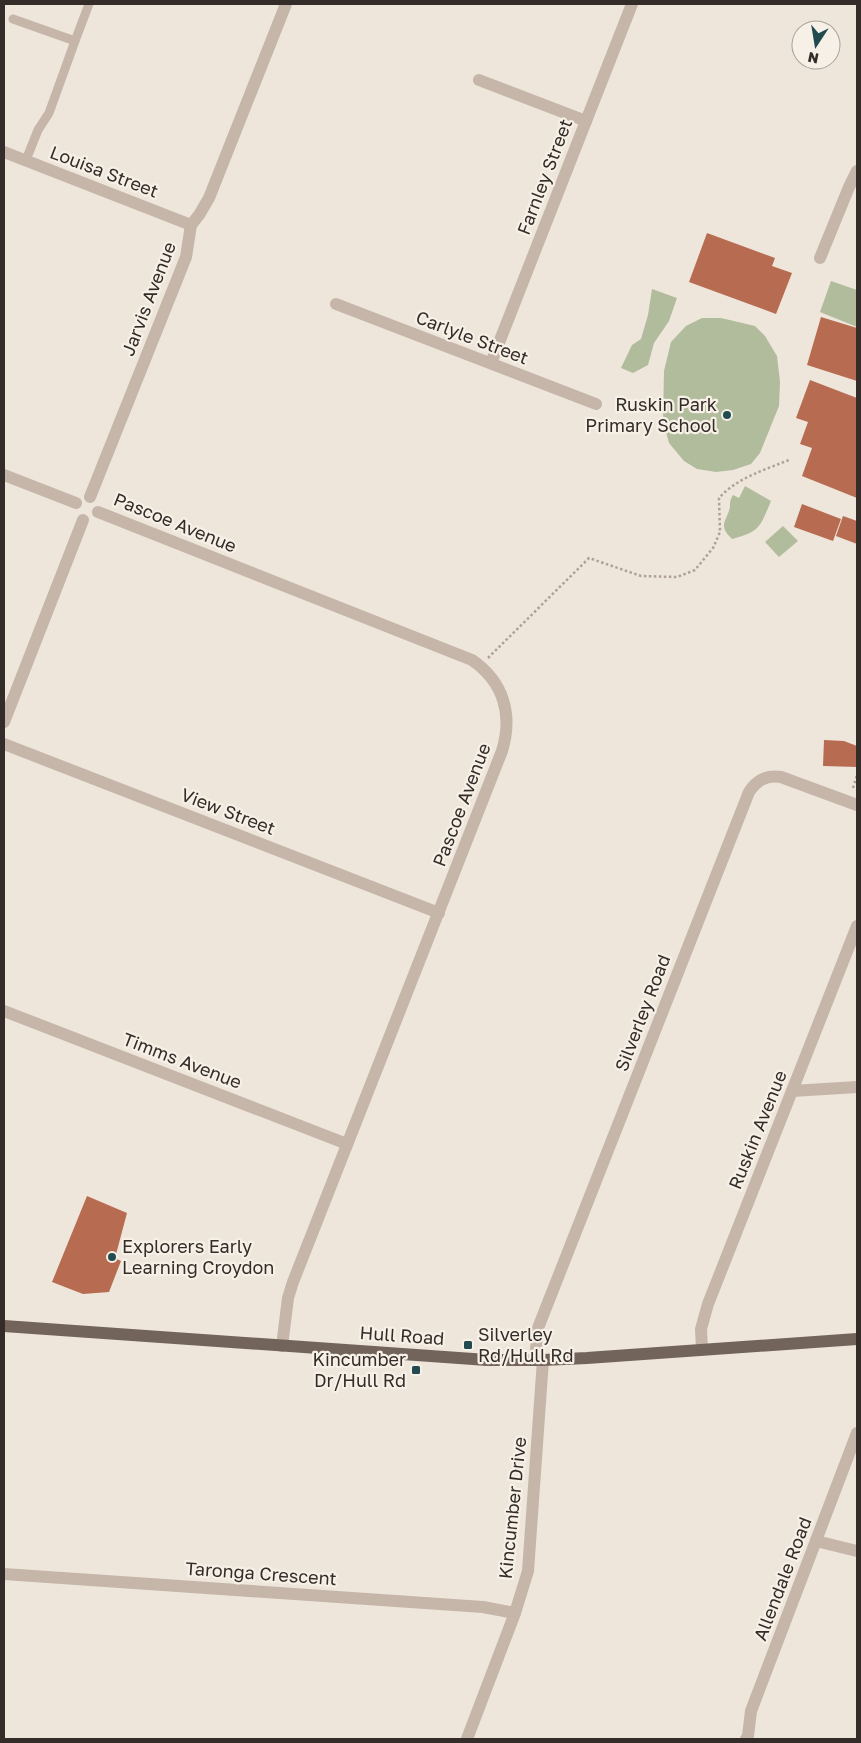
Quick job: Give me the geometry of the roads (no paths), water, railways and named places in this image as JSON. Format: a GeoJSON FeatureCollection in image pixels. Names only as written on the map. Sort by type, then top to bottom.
{"type":"FeatureCollection","features":[{"type":"Feature","properties":{"kind":"main road","name":"Hull Road"},"geometry":{"type":"LineString","coordinates":[[4,1326],[487,1360],[539,1360],[857,1338]]}},
{"type":"Feature","properties":{"kind":"street","name":"Jarvis Avenue"},"geometry":{"type":"LineString","coordinates":[[90,497],[186,257],[190,225],[199,215],[209,198],[286,4]]}},
{"type":"Feature","properties":{"kind":"street","name":"Farnley Street"},"geometry":{"type":"LineString","coordinates":[[491,363],[632,4]]}},
{"type":"Feature","properties":{"kind":"street"},"geometry":{"type":"LineString","coordinates":[[479,80],[586,121]]}},
{"type":"Feature","properties":{"kind":"street","name":"Louisa Street"},"geometry":{"type":"LineString","coordinates":[[4,152],[190,225]]}},
{"type":"Feature","properties":{"kind":"street"},"geometry":{"type":"LineString","coordinates":[[820,258],[857,171]]}},
{"type":"Feature","properties":{"kind":"street","name":"Carlyle Street"},"geometry":{"type":"LineString","coordinates":[[336,304],[596,404]]}},
{"type":"Feature","properties":{"kind":"street"},"geometry":{"type":"LineString","coordinates":[[4,475],[76,503]]}},
{"type":"Feature","properties":{"kind":"street"},"geometry":{"type":"LineString","coordinates":[[90,497],[97,503],[98,512],[94,518],[83,520],[75,511],[76,503],[82,498],[90,497]]}},
{"type":"Feature","properties":{"kind":"street","name":"Pascoe Avenue"},"geometry":{"type":"LineString","coordinates":[[98,512],[460,655],[480,666],[495,681],[501,694],[508,726],[506,739],[439,914],[293,1282],[287,1304],[282,1346]]}},
{"type":"Feature","properties":{"kind":"street"},"geometry":{"type":"LineString","coordinates":[[4,722],[83,520]]}},
{"type":"Feature","properties":{"kind":"street","name":"View Street"},"geometry":{"type":"LineString","coordinates":[[4,744],[439,914]]}},
{"type":"Feature","properties":{"kind":"street","name":"Silverley Road"},"geometry":{"type":"LineString","coordinates":[[539,1360],[538,1328],[749,792],[762,778],[781,777],[857,805]]}},
{"type":"Feature","properties":{"kind":"street","name":"Ruskin Avenue"},"geometry":{"type":"LineString","coordinates":[[702,1350],[701,1329],[706,1312],[857,926]]}},
{"type":"Feature","properties":{"kind":"street","name":"Timms Avenue"},"geometry":{"type":"LineString","coordinates":[[4,1011],[347,1144]]}},
{"type":"Feature","properties":{"kind":"street"},"geometry":{"type":"LineString","coordinates":[[792,1091],[857,1087]]}},
{"type":"Feature","properties":{"kind":"street","name":"Kincumber Drive"},"geometry":{"type":"LineString","coordinates":[[467,1739],[515,1612],[528,1571],[539,1360]]}},
{"type":"Feature","properties":{"kind":"street","name":"Allendale Road"},"geometry":{"type":"LineString","coordinates":[[750,1738],[751,1711],[857,1433]]}},
{"type":"Feature","properties":{"kind":"street"},"geometry":{"type":"LineString","coordinates":[[816,1541],[857,1551]]}},
{"type":"Feature","properties":{"kind":"street","name":"Taronga Crescent"},"geometry":{"type":"LineString","coordinates":[[4,1574],[483,1607],[515,1612]]}},
{"type":"Feature","properties":{"kind":"lane"},"geometry":{"type":"LineString","coordinates":[[26,160],[38,130],[49,113],[89,4]]}},
{"type":"Feature","properties":{"kind":"lane"},"geometry":{"type":"LineString","coordinates":[[14,19],[75,41]]}},
{"type":"Feature","properties":{"kind":"place","name":"Ruskin Park Primary School"},"geometry":{"type":"Point","coordinates":[727,415]}},
{"type":"Feature","properties":{"kind":"place","name":"Explorers Early Learning Croydon"},"geometry":{"type":"Point","coordinates":[112,1257]}},
{"type":"Feature","properties":{"kind":"place","name":"Silverley Rd/Hull Rd"},"geometry":{"type":"Point","coordinates":[468,1345]}},
{"type":"Feature","properties":{"kind":"place","name":"Kincumber Dr/Hull Rd"},"geometry":{"type":"Point","coordinates":[416,1370]}}]}
